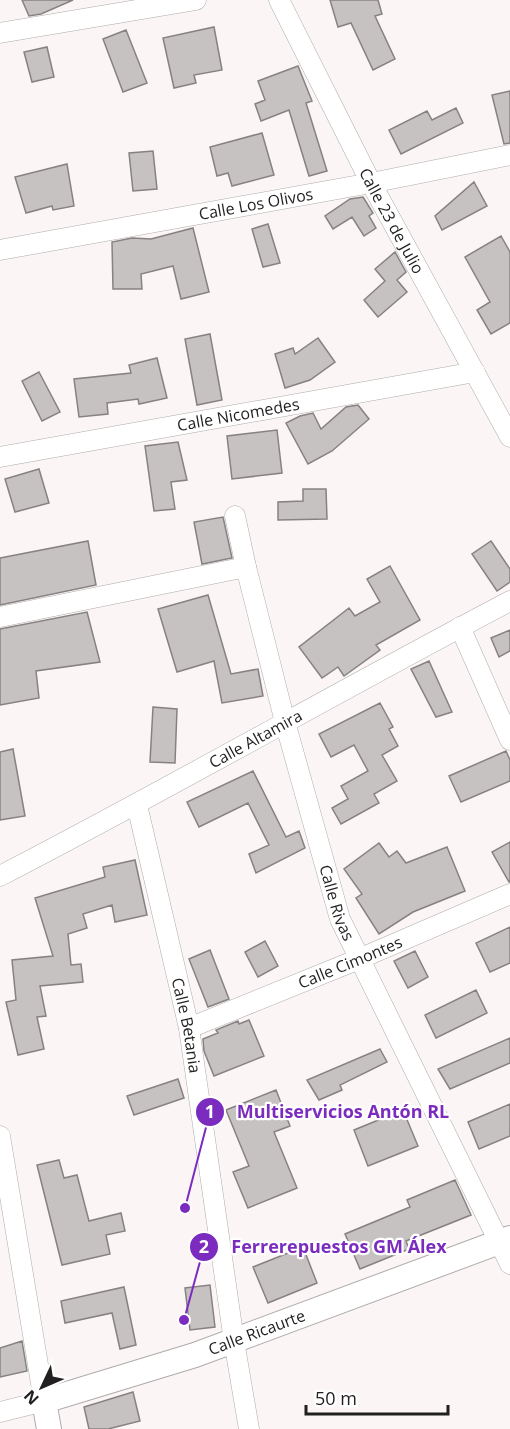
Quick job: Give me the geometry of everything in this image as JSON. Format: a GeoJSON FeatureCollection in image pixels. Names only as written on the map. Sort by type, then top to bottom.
{"type":"FeatureCollection","features":[{"type":"Feature","properties":{"kind":"street"},"geometry":{"type":"LineString","coordinates":[[0,33],[196,0]]}},
{"type":"Feature","properties":{"kind":"street","name":"Calle 23 de Julio"},"geometry":{"type":"LineString","coordinates":[[279,0],[371,183],[510,437]]}},
{"type":"Feature","properties":{"kind":"street","name":"Calle Los Olivos"},"geometry":{"type":"LineString","coordinates":[[0,250],[371,183],[510,155]]}},
{"type":"Feature","properties":{"kind":"street","name":"Calle Nicomedes"},"geometry":{"type":"LineString","coordinates":[[0,457],[475,372]]}},
{"type":"Feature","properties":{"kind":"street","name":"Calle Rivas"},"geometry":{"type":"LineString","coordinates":[[236,516],[246,567],[285,722],[340,919],[505,1240],[510,1264]]}},
{"type":"Feature","properties":{"kind":"street"},"geometry":{"type":"LineString","coordinates":[[0,617],[246,567]]}},
{"type":"Feature","properties":{"kind":"street","name":"Calle Altamira"},"geometry":{"type":"LineString","coordinates":[[0,876],[137,805],[285,722],[510,601]]}},
{"type":"Feature","properties":{"kind":"street"},"geometry":{"type":"LineString","coordinates":[[460,627],[510,740]]}},
{"type":"Feature","properties":{"kind":"street","name":"Calle Betania"},"geometry":{"type":"LineString","coordinates":[[137,805],[189,1028],[234,1341],[249,1429]]}},
{"type":"Feature","properties":{"kind":"street","name":"Calle Cimontes"},"geometry":{"type":"LineString","coordinates":[[189,1028],[359,959],[510,894]]}},
{"type":"Feature","properties":{"kind":"street"},"geometry":{"type":"LineString","coordinates":[[0,1136],[49,1429]]}},
{"type":"Feature","properties":{"kind":"street","name":"Calle Ricaurte"},"geometry":{"type":"LineString","coordinates":[[0,1412],[44,1401],[234,1341],[505,1240]]}},
{"type":"Feature","properties":{"kind":"building"},"geometry":{"type":"Polygon","coordinates":[[[22,0],[73,0],[41,14],[29,16],[22,0]]]}},
{"type":"Feature","properties":{"kind":"building"},"geometry":{"type":"Polygon","coordinates":[[[330,0],[378,0],[382,14],[375,16],[395,59],[373,70],[351,23],[338,27],[330,0]]]}},
{"type":"Feature","properties":{"kind":"building"},"geometry":{"type":"Polygon","coordinates":[[[214,27],[222,70],[194,75],[196,83],[174,88],[163,38],[214,27]]]}},
{"type":"Feature","properties":{"kind":"building"},"geometry":{"type":"Polygon","coordinates":[[[126,30],[147,83],[123,92],[103,39],[126,30]]]}},
{"type":"Feature","properties":{"kind":"building"},"geometry":{"type":"Polygon","coordinates":[[[47,47],[54,77],[32,82],[24,52],[47,47]]]}},
{"type":"Feature","properties":{"kind":"building"},"geometry":{"type":"Polygon","coordinates":[[[298,66],[312,101],[306,103],[327,171],[309,176],[289,110],[261,121],[255,104],[265,100],[258,81],[298,66]]]}},
{"type":"Feature","properties":{"kind":"building"},"geometry":{"type":"Polygon","coordinates":[[[510,91],[510,143],[504,144],[492,95],[510,91]]]}},
{"type":"Feature","properties":{"kind":"building"},"geometry":{"type":"Polygon","coordinates":[[[456,108],[463,123],[401,154],[389,130],[427,111],[432,120],[456,108]]]}},
{"type":"Feature","properties":{"kind":"building"},"geometry":{"type":"Polygon","coordinates":[[[262,133],[274,175],[232,186],[228,173],[217,176],[210,147],[262,133]]]}},
{"type":"Feature","properties":{"kind":"building"},"geometry":{"type":"Polygon","coordinates":[[[153,151],[157,189],[133,191],[129,153],[153,151]]]}},
{"type":"Feature","properties":{"kind":"building"},"geometry":{"type":"Polygon","coordinates":[[[67,164],[74,206],[53,210],[52,206],[26,213],[15,177],[67,164]]]}},
{"type":"Feature","properties":{"kind":"building"},"geometry":{"type":"Polygon","coordinates":[[[474,182],[487,206],[442,230],[435,216],[474,182]]]}},
{"type":"Feature","properties":{"kind":"building"},"geometry":{"type":"Polygon","coordinates":[[[363,197],[373,213],[369,216],[376,228],[364,236],[352,217],[333,229],[325,216],[350,199],[363,197]]]}},
{"type":"Feature","properties":{"kind":"building"},"geometry":{"type":"Polygon","coordinates":[[[268,224],[280,263],[263,267],[252,229],[268,224]]]}},
{"type":"Feature","properties":{"kind":"building"},"geometry":{"type":"Polygon","coordinates":[[[193,228],[209,292],[181,299],[173,266],[141,274],[142,289],[113,289],[112,242],[132,238],[151,239],[193,228]]]}},
{"type":"Feature","properties":{"kind":"building"},"geometry":{"type":"Polygon","coordinates":[[[501,236],[510,252],[510,323],[491,334],[477,310],[490,302],[465,257],[501,236]]]}},
{"type":"Feature","properties":{"kind":"building"},"geometry":{"type":"Polygon","coordinates":[[[395,252],[406,272],[397,280],[407,292],[378,317],[364,300],[385,281],[375,269],[395,252]]]}},
{"type":"Feature","properties":{"kind":"building"},"geometry":{"type":"Polygon","coordinates":[[[210,334],[222,400],[197,405],[185,339],[210,334]]]}},
{"type":"Feature","properties":{"kind":"building"},"geometry":{"type":"Polygon","coordinates":[[[318,338],[335,362],[310,380],[285,388],[275,354],[293,348],[295,354],[318,338]]]}},
{"type":"Feature","properties":{"kind":"building"},"geometry":{"type":"Polygon","coordinates":[[[157,358],[167,398],[139,404],[138,399],[107,403],[108,414],[79,417],[74,379],[131,373],[129,365],[157,358]]]}},
{"type":"Feature","properties":{"kind":"building"},"geometry":{"type":"Polygon","coordinates":[[[39,372],[60,412],[42,421],[22,381],[39,372]]]}},
{"type":"Feature","properties":{"kind":"building"},"geometry":{"type":"Polygon","coordinates":[[[358,405],[369,419],[332,451],[308,464],[286,423],[313,413],[321,429],[346,407],[358,405]]]}},
{"type":"Feature","properties":{"kind":"building"},"geometry":{"type":"Polygon","coordinates":[[[277,430],[282,473],[232,479],[227,436],[277,430]]]}},
{"type":"Feature","properties":{"kind":"building"},"geometry":{"type":"Polygon","coordinates":[[[178,442],[187,480],[171,482],[175,509],[154,511],[145,446],[178,442]]]}},
{"type":"Feature","properties":{"kind":"building"},"geometry":{"type":"Polygon","coordinates":[[[39,469],[49,503],[15,512],[5,479],[39,469]]]}},
{"type":"Feature","properties":{"kind":"building"},"geometry":{"type":"Polygon","coordinates":[[[303,489],[326,489],[327,519],[278,520],[278,502],[303,501],[303,489]]]}},
{"type":"Feature","properties":{"kind":"building"},"geometry":{"type":"Polygon","coordinates":[[[223,517],[232,558],[202,564],[194,522],[223,517]]]}},
{"type":"Feature","properties":{"kind":"building"},"geometry":{"type":"Polygon","coordinates":[[[88,541],[96,585],[0,605],[0,558],[88,541]]]}},
{"type":"Feature","properties":{"kind":"building"},"geometry":{"type":"Polygon","coordinates":[[[491,541],[510,569],[510,582],[497,591],[472,554],[491,541]]]}},
{"type":"Feature","properties":{"kind":"building"},"geometry":{"type":"Polygon","coordinates":[[[390,566],[420,620],[376,645],[380,650],[344,676],[338,667],[322,678],[299,647],[349,608],[355,616],[380,602],[367,579],[390,566]]]}},
{"type":"Feature","properties":{"kind":"building"},"geometry":{"type":"Polygon","coordinates":[[[208,595],[231,674],[258,669],[263,696],[222,703],[214,661],[177,672],[158,609],[208,595]]]}},
{"type":"Feature","properties":{"kind":"building"},"geometry":{"type":"Polygon","coordinates":[[[87,612],[100,662],[36,671],[39,698],[0,705],[0,629],[87,612]]]}},
{"type":"Feature","properties":{"kind":"building"},"geometry":{"type":"Polygon","coordinates":[[[510,630],[510,651],[499,657],[491,638],[510,630]]]}},
{"type":"Feature","properties":{"kind":"building"},"geometry":{"type":"Polygon","coordinates":[[[429,661],[452,712],[436,717],[411,669],[429,661]]]}},
{"type":"Feature","properties":{"kind":"building"},"geometry":{"type":"Polygon","coordinates":[[[380,703],[393,727],[389,729],[398,746],[382,755],[397,781],[374,794],[379,803],[341,824],[332,808],[348,799],[341,786],[368,771],[354,745],[331,757],[319,734],[380,703]]]}},
{"type":"Feature","properties":{"kind":"building"},"geometry":{"type":"Polygon","coordinates":[[[153,707],[177,709],[175,763],[150,762],[153,707]]]}},
{"type":"Feature","properties":{"kind":"building"},"geometry":{"type":"Polygon","coordinates":[[[13,749],[25,816],[0,820],[0,752],[13,749]]]}},
{"type":"Feature","properties":{"kind":"building"},"geometry":{"type":"Polygon","coordinates":[[[506,751],[510,760],[510,781],[461,802],[449,776],[506,751]]]}},
{"type":"Feature","properties":{"kind":"building"},"geometry":{"type":"Polygon","coordinates":[[[253,771],[286,837],[299,831],[305,848],[256,873],[249,854],[269,845],[248,803],[199,827],[187,802],[253,771]]]}},
{"type":"Feature","properties":{"kind":"building"},"geometry":{"type":"Polygon","coordinates":[[[510,842],[510,882],[509,882],[492,852],[510,842]]]}},
{"type":"Feature","properties":{"kind":"building"},"geometry":{"type":"Polygon","coordinates":[[[379,843],[389,857],[397,851],[406,863],[447,847],[465,891],[413,912],[379,934],[356,898],[362,894],[344,869],[379,843]]]}},
{"type":"Feature","properties":{"kind":"building"},"geometry":{"type":"Polygon","coordinates":[[[135,860],[147,915],[115,922],[112,905],[83,914],[87,928],[68,934],[71,965],[81,964],[83,982],[40,986],[46,1016],[37,1017],[44,1049],[18,1055],[6,1002],[16,1000],[12,960],[53,956],[35,898],[105,877],[103,867],[135,860]]]}},
{"type":"Feature","properties":{"kind":"building"},"geometry":{"type":"Polygon","coordinates":[[[510,927],[510,963],[490,972],[476,943],[510,927]]]}},
{"type":"Feature","properties":{"kind":"building"},"geometry":{"type":"Polygon","coordinates":[[[265,941],[278,966],[258,977],[245,952],[265,941]]]}},
{"type":"Feature","properties":{"kind":"building"},"geometry":{"type":"Polygon","coordinates":[[[210,950],[229,999],[208,1007],[189,959],[210,950]]]}},
{"type":"Feature","properties":{"kind":"building"},"geometry":{"type":"Polygon","coordinates":[[[415,951],[428,977],[408,988],[394,961],[415,951]]]}},
{"type":"Feature","properties":{"kind":"building"},"geometry":{"type":"Polygon","coordinates":[[[476,990],[487,1013],[436,1038],[425,1015],[476,990]]]}},
{"type":"Feature","properties":{"kind":"building"},"geometry":{"type":"Polygon","coordinates":[[[249,1020],[264,1056],[214,1076],[204,1051],[203,1039],[218,1033],[216,1030],[238,1021],[239,1024],[249,1020]]]}},
{"type":"Feature","properties":{"kind":"building"},"geometry":{"type":"Polygon","coordinates":[[[510,1038],[510,1063],[450,1089],[438,1069],[510,1038]]]}},
{"type":"Feature","properties":{"kind":"building"},"geometry":{"type":"Polygon","coordinates":[[[380,1049],[387,1062],[340,1085],[342,1090],[319,1100],[307,1080],[380,1049]]]}},
{"type":"Feature","properties":{"kind":"building"},"geometry":{"type":"Polygon","coordinates":[[[178,1079],[184,1098],[134,1115],[127,1096],[178,1079]]]}},
{"type":"Feature","properties":{"kind":"building"},"geometry":{"type":"Polygon","coordinates":[[[276,1090],[290,1126],[274,1132],[297,1188],[248,1208],[233,1172],[249,1166],[226,1110],[276,1090]]]}},
{"type":"Feature","properties":{"kind":"building"},"geometry":{"type":"Polygon","coordinates":[[[510,1104],[510,1136],[479,1149],[468,1122],[510,1104]]]}},
{"type":"Feature","properties":{"kind":"building"},"geometry":{"type":"Polygon","coordinates":[[[403,1110],[418,1146],[368,1166],[354,1130],[403,1110]]]}},
{"type":"Feature","properties":{"kind":"building"},"geometry":{"type":"Polygon","coordinates":[[[59,1160],[64,1178],[77,1175],[89,1221],[121,1213],[125,1231],[106,1235],[110,1254],[62,1265],[37,1165],[59,1160]]]}},
{"type":"Feature","properties":{"kind":"building"},"geometry":{"type":"Polygon","coordinates":[[[455,1180],[471,1215],[406,1241],[409,1249],[360,1269],[345,1234],[410,1207],[407,1200],[455,1180]]]}},
{"type":"Feature","properties":{"kind":"building"},"geometry":{"type":"Polygon","coordinates":[[[303,1247],[317,1283],[268,1303],[253,1267],[303,1247]]]}},
{"type":"Feature","properties":{"kind":"building"},"geometry":{"type":"Polygon","coordinates":[[[210,1285],[215,1327],[190,1330],[185,1288],[210,1285]]]}},
{"type":"Feature","properties":{"kind":"building"},"geometry":{"type":"Polygon","coordinates":[[[124,1287],[136,1345],[120,1349],[112,1313],[65,1323],[61,1301],[124,1287]]]}},
{"type":"Feature","properties":{"kind":"building"},"geometry":{"type":"Polygon","coordinates":[[[22,1341],[27,1371],[0,1377],[0,1348],[22,1341]]]}},
{"type":"Feature","properties":{"kind":"building"},"geometry":{"type":"Polygon","coordinates":[[[133,1392],[140,1421],[108,1429],[89,1429],[84,1407],[133,1392]]]}},
{"type":"Feature","properties":{"kind":"place","name":"Multiservicios Antón RL"},"geometry":{"type":"Point","coordinates":[185,1208]}},
{"type":"Feature","properties":{"kind":"place","name":"Ferrerepuestos GM Álex"},"geometry":{"type":"Point","coordinates":[184,1320]}}]}
